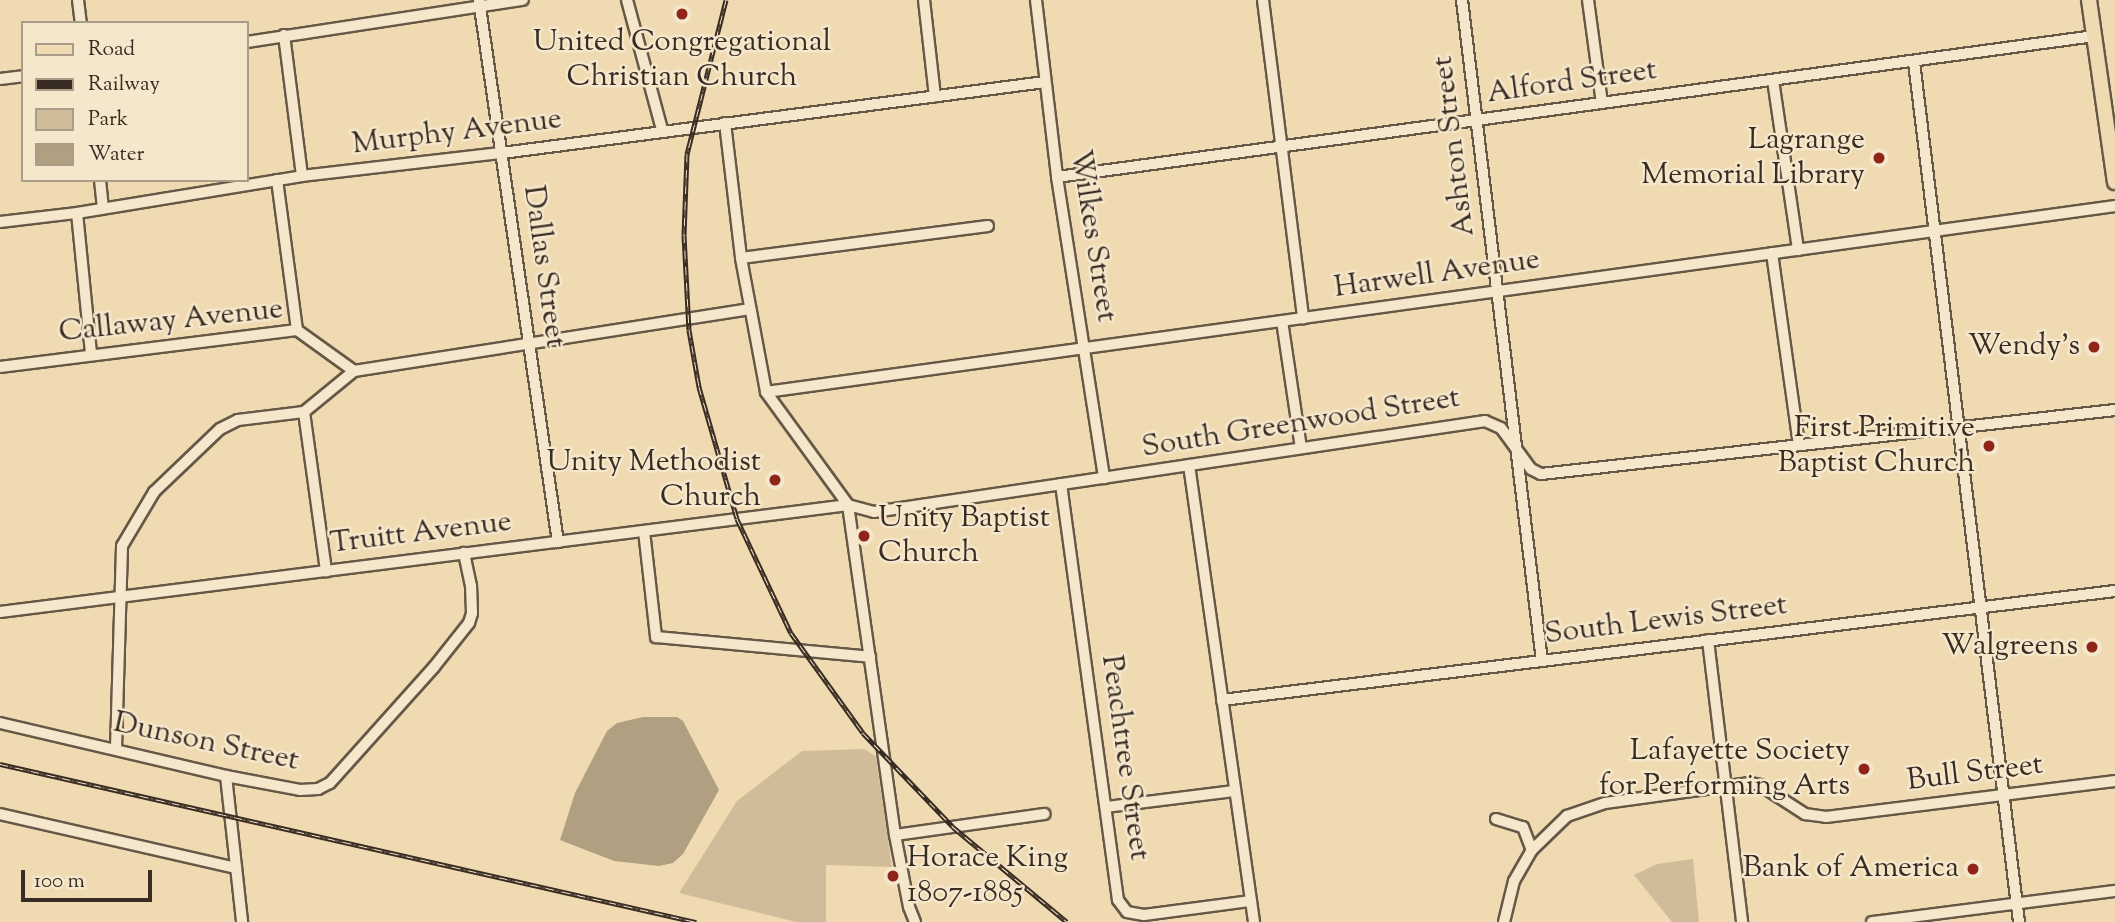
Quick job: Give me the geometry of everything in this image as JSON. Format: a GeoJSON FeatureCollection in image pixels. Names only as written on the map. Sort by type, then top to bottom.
{"type":"FeatureCollection","features":[{"type":"Feature","properties":{"kind":"main road"},"geometry":{"type":"LineString","coordinates":[[2089,0],[2115,182]]}},
{"type":"Feature","properties":{"kind":"street"},"geometry":{"type":"LineString","coordinates":[[78,0],[81,21]]}},
{"type":"Feature","properties":{"kind":"street"},"geometry":{"type":"LineString","coordinates":[[248,41],[479,2],[523,0]]}},
{"type":"Feature","properties":{"kind":"street"},"geometry":{"type":"LineString","coordinates":[[627,0],[662,130]]}},
{"type":"Feature","properties":{"kind":"street"},"geometry":{"type":"LineString","coordinates":[[924,0],[936,96]]}},
{"type":"Feature","properties":{"kind":"street","name":"Wilkes Street"},"geometry":{"type":"LineString","coordinates":[[1036,0],[1057,177],[1104,478]]}},
{"type":"Feature","properties":{"kind":"street"},"geometry":{"type":"LineString","coordinates":[[1263,0],[1303,318]]}},
{"type":"Feature","properties":{"kind":"street","name":"Ashton Street"},"geometry":{"type":"LineString","coordinates":[[1462,0],[1542,661]]}},
{"type":"Feature","properties":{"kind":"street"},"geometry":{"type":"LineString","coordinates":[[1588,0],[1602,103]]}},
{"type":"Feature","properties":{"kind":"street","name":"Dallas Street"},"geometry":{"type":"LineString","coordinates":[[479,2],[558,542]]}},
{"type":"Feature","properties":{"kind":"street"},"geometry":{"type":"LineString","coordinates":[[284,35],[302,176]]}},
{"type":"Feature","properties":{"kind":"street","name":"Alford Street"},"geometry":{"type":"LineString","coordinates":[[1057,177],[2094,36]]}},
{"type":"Feature","properties":{"kind":"street"},"geometry":{"type":"LineString","coordinates":[[1914,62],[1956,428],[2019,922]]}},
{"type":"Feature","properties":{"kind":"street"},"geometry":{"type":"LineString","coordinates":[[0,79],[21,76]]}},
{"type":"Feature","properties":{"kind":"street"},"geometry":{"type":"LineString","coordinates":[[1773,80],[1798,250]]}},
{"type":"Feature","properties":{"kind":"street","name":"Murphy Avenue"},"geometry":{"type":"LineString","coordinates":[[0,222],[77,213],[302,176],[502,153],[1045,82]]}},
{"type":"Feature","properties":{"kind":"street"},"geometry":{"type":"LineString","coordinates":[[725,123],[741,258],[766,393],[848,505],[895,835],[909,907],[915,922]]}},
{"type":"Feature","properties":{"kind":"street"},"geometry":{"type":"LineString","coordinates":[[277,180],[297,330]]}},
{"type":"Feature","properties":{"kind":"street"},"geometry":{"type":"LineString","coordinates":[[100,182],[103,208]]}},
{"type":"Feature","properties":{"kind":"street","name":"Harwell Avenue"},"geometry":{"type":"LineString","coordinates":[[766,393],[2115,206]]}},
{"type":"Feature","properties":{"kind":"street"},"geometry":{"type":"LineString","coordinates":[[77,213],[91,354]]}},
{"type":"Feature","properties":{"kind":"street"},"geometry":{"type":"LineString","coordinates":[[741,258],[988,226]]}},
{"type":"Feature","properties":{"kind":"street"},"geometry":{"type":"LineString","coordinates":[[1772,253],[1799,445]]}},
{"type":"Feature","properties":{"kind":"street"},"geometry":{"type":"LineString","coordinates":[[116,749],[122,546],[154,492],[186,458],[220,429],[238,420],[304,412],[354,371],[750,309]]}},
{"type":"Feature","properties":{"kind":"street"},"geometry":{"type":"LineString","coordinates":[[1282,321],[1300,449]]}},
{"type":"Feature","properties":{"kind":"street","name":"Callaway Avenue"},"geometry":{"type":"LineString","coordinates":[[0,367],[297,330],[354,371]]}},
{"type":"Feature","properties":{"kind":"street","name":"South Greenwood Street"},"geometry":{"type":"LineString","coordinates":[[848,505],[874,512],[1485,421],[1501,428],[1531,469],[1541,474],[2115,410]]}},
{"type":"Feature","properties":{"kind":"street"},"geometry":{"type":"LineString","coordinates":[[304,412],[326,570]]}},
{"type":"Feature","properties":{"kind":"street"},"geometry":{"type":"LineString","coordinates":[[1189,465],[1254,922]]}},
{"type":"Feature","properties":{"kind":"street","name":"Peachtree Street"},"geometry":{"type":"LineString","coordinates":[[1061,484],[1118,900],[1127,912],[1144,915],[1251,901]]}},
{"type":"Feature","properties":{"kind":"street","name":"Truitt Avenue"},"geometry":{"type":"LineString","coordinates":[[0,612],[848,505]]}},
{"type":"Feature","properties":{"kind":"street"},"geometry":{"type":"LineString","coordinates":[[644,531],[656,637],[870,657]]}},
{"type":"Feature","properties":{"kind":"street","name":"Dunson Street"},"geometry":{"type":"LineString","coordinates":[[0,723],[226,776],[300,790],[318,789],[330,783],[434,667],[469,623],[472,613],[471,586],[464,553]]}},
{"type":"Feature","properties":{"kind":"street","name":"South Lewis Street"},"geometry":{"type":"LineString","coordinates":[[1222,699],[2115,591]]}},
{"type":"Feature","properties":{"kind":"street"},"geometry":{"type":"LineString","coordinates":[[1708,640],[1742,922]]}},
{"type":"Feature","properties":{"kind":"street"},"geometry":{"type":"LineString","coordinates":[[226,776],[242,922]]}},
{"type":"Feature","properties":{"kind":"street","name":"Bull Street"},"geometry":{"type":"LineString","coordinates":[[1504,922],[1514,881],[1532,850],[1559,823],[1580,811],[1605,803],[1726,786],[1760,785],[1791,807],[1815,817],[2115,781]]}},
{"type":"Feature","properties":{"kind":"street"},"geometry":{"type":"LineString","coordinates":[[1106,807],[1235,791]]}},
{"type":"Feature","properties":{"kind":"street"},"geometry":{"type":"LineString","coordinates":[[0,814],[236,868]]}},
{"type":"Feature","properties":{"kind":"street"},"geometry":{"type":"LineString","coordinates":[[895,835],[1045,814]]}},
{"type":"Feature","properties":{"kind":"street"},"geometry":{"type":"LineString","coordinates":[[1496,819],[1523,827],[1532,850]]}},
{"type":"Feature","properties":{"kind":"street"},"geometry":{"type":"LineString","coordinates":[[1872,922],[2115,891]]}},
{"type":"Feature","properties":{"kind":"green space"},"geometry":{"type":"Polygon","coordinates":[[[865,749],[876,757],[892,867],[826,865],[826,922],[796,922],[679,893],[737,801],[802,751],[865,749]]]}},
{"type":"Feature","properties":{"kind":"green space"},"geometry":{"type":"Polygon","coordinates":[[[1693,859],[1699,922],[1672,922],[1634,875],[1657,864],[1693,859]]]}},
{"type":"Feature","properties":{"kind":"water"},"geometry":{"type":"Polygon","coordinates":[[[643,717],[677,717],[683,721],[719,790],[683,854],[673,863],[659,866],[614,861],[560,840],[575,793],[607,731],[617,723],[643,717]]]}},
{"type":"Feature","properties":{"kind":"railway"},"geometry":{"type":"LineString","coordinates":[[726,0],[687,154],[684,235],[689,330],[699,387],[737,519],[791,633],[863,733],[953,827],[1067,922]]}},
{"type":"Feature","properties":{"kind":"railway"},"geometry":{"type":"LineString","coordinates":[[0,764],[696,922]]}},
{"type":"Feature","properties":{"kind":"place","name":"United Congregational Christian Church"},"geometry":{"type":"Point","coordinates":[682,14]}},
{"type":"Feature","properties":{"kind":"place","name":"Lagrange Memorial Library"},"geometry":{"type":"Point","coordinates":[1879,158]}},
{"type":"Feature","properties":{"kind":"place","name":"Wendy's"},"geometry":{"type":"Point","coordinates":[2094,347]}},
{"type":"Feature","properties":{"kind":"place","name":"First Primitive Baptist Church"},"geometry":{"type":"Point","coordinates":[1989,446]}},
{"type":"Feature","properties":{"kind":"place","name":"Unity Methodist Church"},"geometry":{"type":"Point","coordinates":[775,480]}},
{"type":"Feature","properties":{"kind":"place","name":"Unity Baptist Church"},"geometry":{"type":"Point","coordinates":[864,536]}},
{"type":"Feature","properties":{"kind":"place","name":"Walgreens"},"geometry":{"type":"Point","coordinates":[2092,647]}},
{"type":"Feature","properties":{"kind":"place","name":"Lafayette Society for Performing Arts"},"geometry":{"type":"Point","coordinates":[1864,769]}},
{"type":"Feature","properties":{"kind":"place","name":"Bank of America"},"geometry":{"type":"Point","coordinates":[1973,869]}},
{"type":"Feature","properties":{"kind":"place","name":"Horace King 1807-1885"},"geometry":{"type":"Point","coordinates":[893,876]}}]}
